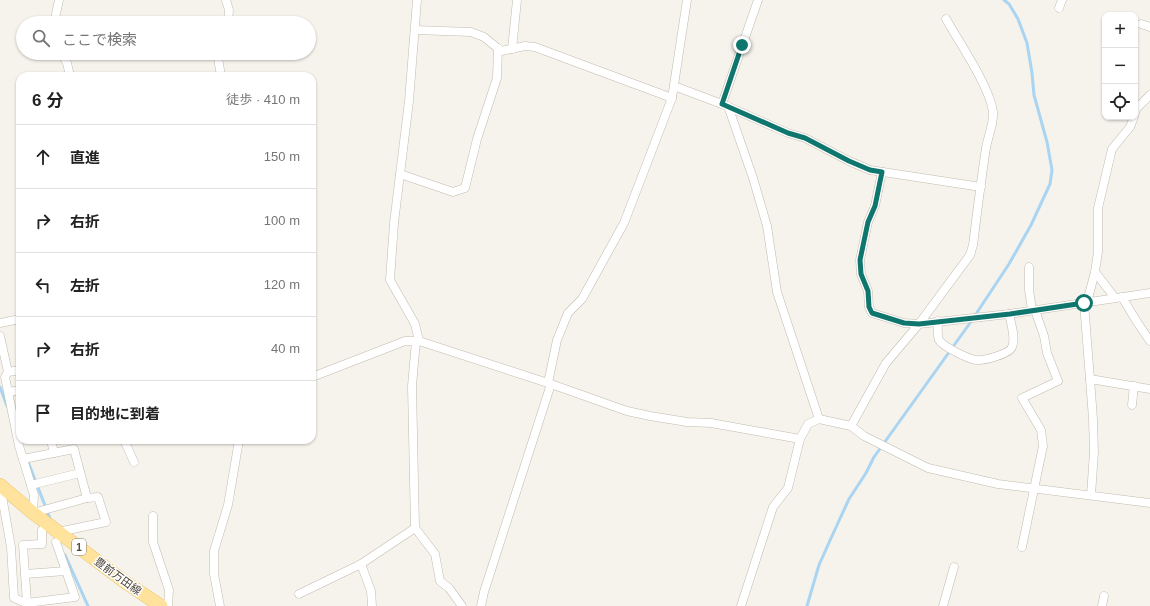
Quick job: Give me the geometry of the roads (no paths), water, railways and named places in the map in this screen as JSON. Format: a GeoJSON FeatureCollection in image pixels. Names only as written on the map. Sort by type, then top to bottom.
{"type":"FeatureCollection","features":[{"type":"Feature","properties":{"kind":"main road","name":"豊前万田線"},"geometry":{"type":"LineString","coordinates":[[0,485],[47,524],[57,537],[70,541],[160,606]]}},
{"type":"Feature","properties":{"kind":"street"},"geometry":{"type":"LineString","coordinates":[[56,16],[59,0]]}},
{"type":"Feature","properties":{"kind":"street"},"geometry":{"type":"LineString","coordinates":[[226,0],[228,16]]}},
{"type":"Feature","properties":{"kind":"street"},"geometry":{"type":"LineString","coordinates":[[417,0],[410,102],[394,223],[390,280],[415,324],[417,341],[412,386],[415,528],[435,554],[440,581],[449,588],[462,606]]}},
{"type":"Feature","properties":{"kind":"street"},"geometry":{"type":"LineString","coordinates":[[512,49],[516,0]]}},
{"type":"Feature","properties":{"kind":"street"},"geometry":{"type":"LineString","coordinates":[[481,606],[484,592],[550,383],[557,340],[568,313],[582,299],[624,223],[672,98],[687,0]]}},
{"type":"Feature","properties":{"kind":"street"},"geometry":{"type":"LineString","coordinates":[[758,0],[725,105],[753,178],[767,226],[777,292],[819,419]]}},
{"type":"Feature","properties":{"kind":"street"},"geometry":{"type":"LineString","coordinates":[[851,426],[886,363],[919,324],[970,256],[973,245],[986,148],[993,119],[993,110],[975,69],[946,19]]}},
{"type":"Feature","properties":{"kind":"street"},"geometry":{"type":"LineString","coordinates":[[1141,24],[1150,26]]}},
{"type":"Feature","properties":{"kind":"street"},"geometry":{"type":"LineString","coordinates":[[415,30],[471,32],[484,37],[501,51],[525,46],[535,47],[672,98]]}},
{"type":"Feature","properties":{"kind":"street"},"geometry":{"type":"LineString","coordinates":[[400,174],[453,192],[465,188],[477,139],[496,78],[498,48]]}},
{"type":"Feature","properties":{"kind":"street"},"geometry":{"type":"LineString","coordinates":[[65,60],[69,72]]}},
{"type":"Feature","properties":{"kind":"street"},"geometry":{"type":"LineString","coordinates":[[218,60],[220,72]]}},
{"type":"Feature","properties":{"kind":"street"},"geometry":{"type":"LineString","coordinates":[[674,86],[725,105],[788,133],[805,138],[849,161],[870,170],[981,187]]}},
{"type":"Feature","properties":{"kind":"street"},"geometry":{"type":"LineString","coordinates":[[1138,107],[1150,95]]}},
{"type":"Feature","properties":{"kind":"street"},"geometry":{"type":"LineString","coordinates":[[1091,495],[1094,452],[1093,419],[1085,302],[1095,272],[1098,252],[1098,208],[1112,149],[1130,127],[1133,120]]}},
{"type":"Feature","properties":{"kind":"street"},"geometry":{"type":"LineString","coordinates":[[882,172],[875,206],[868,222],[860,260],[861,274],[868,291],[869,307],[872,313],[904,323],[919,324],[1010,314],[1150,293]]}},
{"type":"Feature","properties":{"kind":"street"},"geometry":{"type":"LineString","coordinates":[[1022,547],[1033,488],[1043,446],[1041,430],[1022,398],[1058,381],[1047,353],[1044,336],[1034,310],[1029,290],[1029,267]]}},
{"type":"Feature","properties":{"kind":"street"},"geometry":{"type":"LineString","coordinates":[[1095,272],[1119,298],[1150,342]]}},
{"type":"Feature","properties":{"kind":"street"},"geometry":{"type":"LineString","coordinates":[[938,322],[939,339],[943,344],[970,359],[978,361],[1008,353],[1012,348],[1013,340],[1010,314]]}},
{"type":"Feature","properties":{"kind":"street"},"geometry":{"type":"LineString","coordinates":[[0,323],[16,320]]}},
{"type":"Feature","properties":{"kind":"street"},"geometry":{"type":"LineString","coordinates":[[0,336],[8,372],[5,377],[16,430]]}},
{"type":"Feature","properties":{"kind":"street"},"geometry":{"type":"LineString","coordinates":[[316,375],[405,341],[417,341],[550,383],[627,411],[687,422],[711,423],[800,440]]}},
{"type":"Feature","properties":{"kind":"street"},"geometry":{"type":"LineString","coordinates":[[8,372],[16,371]]}},
{"type":"Feature","properties":{"kind":"street"},"geometry":{"type":"LineString","coordinates":[[1090,379],[1150,389]]}},
{"type":"Feature","properties":{"kind":"street"},"geometry":{"type":"LineString","coordinates":[[1132,405],[1134,386]]}},
{"type":"Feature","properties":{"kind":"street"},"geometry":{"type":"LineString","coordinates":[[9,392],[16,391]]}},
{"type":"Feature","properties":{"kind":"street"},"geometry":{"type":"LineString","coordinates":[[741,606],[773,507],[788,488],[800,440],[808,424],[819,419],[851,426],[870,439],[928,468],[998,484],[1150,502]]}},
{"type":"Feature","properties":{"kind":"street"},"geometry":{"type":"LineString","coordinates":[[19,444],[34,495],[33,513],[87,498],[98,497],[106,522],[57,537],[42,544],[23,545],[25,574],[30,604]]}},
{"type":"Feature","properties":{"kind":"street"},"geometry":{"type":"LineString","coordinates":[[52,444],[54,453]]}},
{"type":"Feature","properties":{"kind":"street"},"geometry":{"type":"LineString","coordinates":[[126,444],[134,462]]}},
{"type":"Feature","properties":{"kind":"street"},"geometry":{"type":"LineString","coordinates":[[220,606],[214,574],[214,551],[228,505],[238,444]]}},
{"type":"Feature","properties":{"kind":"street"},"geometry":{"type":"LineString","coordinates":[[24,459],[74,449],[87,498]]}},
{"type":"Feature","properties":{"kind":"street"},"geometry":{"type":"LineString","coordinates":[[31,485],[80,473]]}},
{"type":"Feature","properties":{"kind":"street"},"geometry":{"type":"LineString","coordinates":[[0,485],[11,547],[14,598],[30,604],[76,597],[66,571],[57,537]]}},
{"type":"Feature","properties":{"kind":"street"},"geometry":{"type":"LineString","coordinates":[[153,516],[153,542],[169,590],[168,606]]}},
{"type":"Feature","properties":{"kind":"street"},"geometry":{"type":"LineString","coordinates":[[42,544],[42,530],[47,524]]}},
{"type":"Feature","properties":{"kind":"street"},"geometry":{"type":"LineString","coordinates":[[299,594],[361,564],[415,528]]}},
{"type":"Feature","properties":{"kind":"street"},"geometry":{"type":"LineString","coordinates":[[361,564],[371,591],[372,606]]}},
{"type":"Feature","properties":{"kind":"street"},"geometry":{"type":"LineString","coordinates":[[946,605],[954,567]]}},
{"type":"Feature","properties":{"kind":"street"},"geometry":{"type":"LineString","coordinates":[[25,574],[66,571]]}},
{"type":"Feature","properties":{"kind":"street"},"geometry":{"type":"LineString","coordinates":[[1102,606],[1104,596]]}},
{"type":"Feature","properties":{"kind":"waterway"},"geometry":{"type":"LineString","coordinates":[[807,606],[819,565],[849,499],[866,473],[874,457],[970,323],[1009,264],[1031,225],[1050,184],[1052,170],[1047,142],[1034,95],[1027,43],[1018,19],[1009,4],[1004,0]]}},
{"type":"Feature","properties":{"kind":"waterway"},"geometry":{"type":"LineString","coordinates":[[0,387],[7,406]]}},
{"type":"Feature","properties":{"kind":"waterway"},"geometry":{"type":"LineString","coordinates":[[27,459],[51,521]]}},
{"type":"Feature","properties":{"kind":"waterway"},"geometry":{"type":"LineString","coordinates":[[65,555],[88,606]]}}]}
